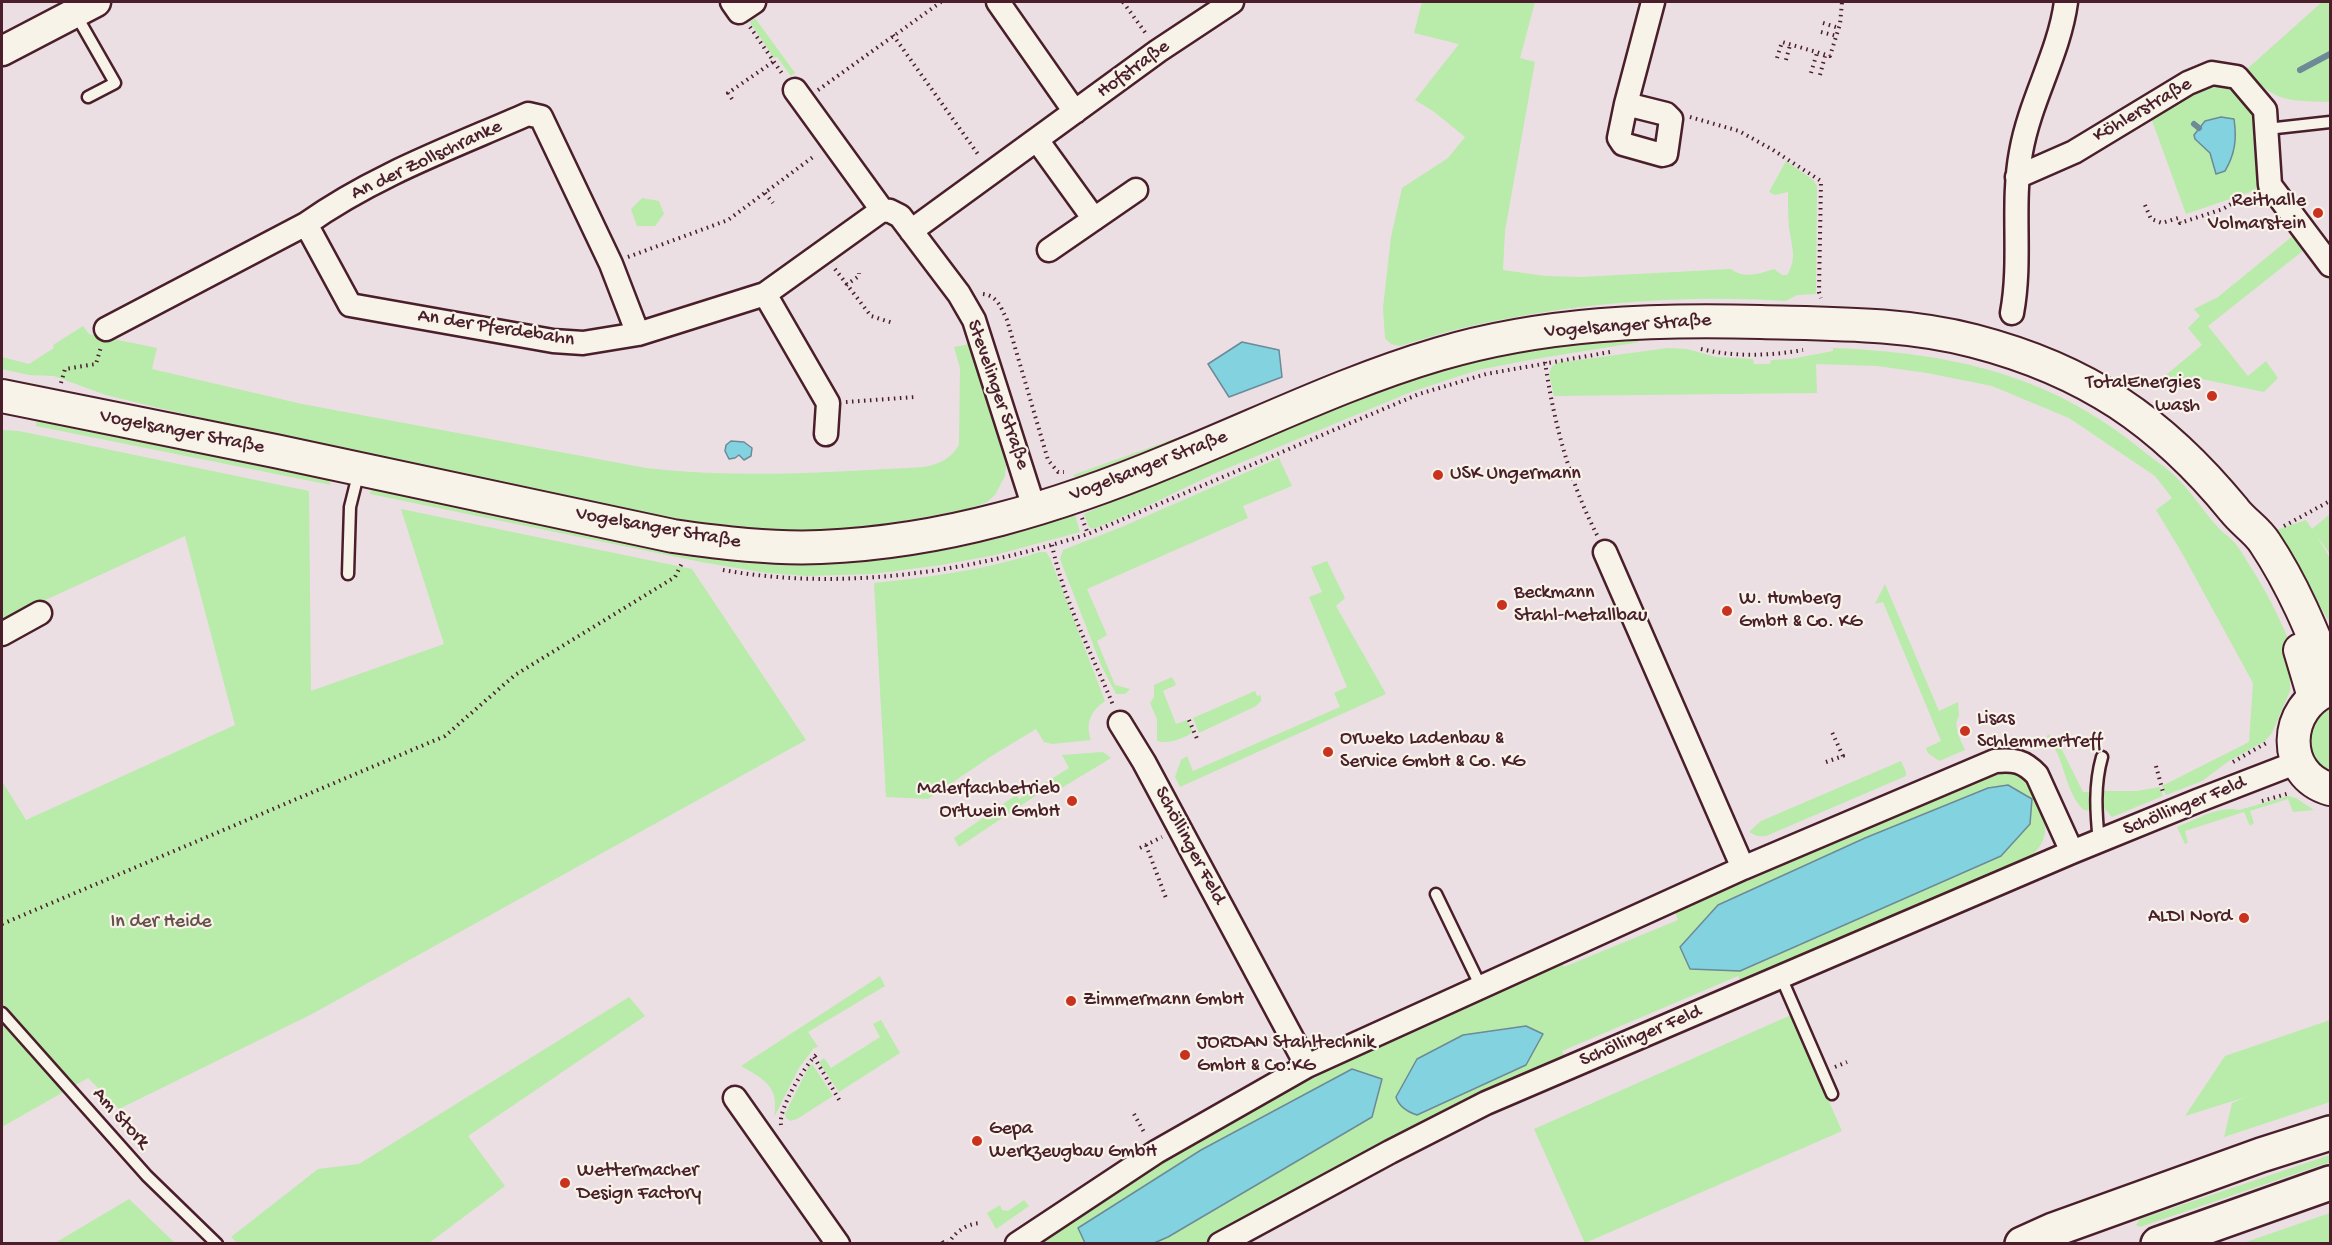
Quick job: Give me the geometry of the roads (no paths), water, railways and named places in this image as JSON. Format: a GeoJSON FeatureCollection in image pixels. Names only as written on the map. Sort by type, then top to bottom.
{"type":"FeatureCollection","features":[{"type":"Feature","properties":{"kind":"highway"},"geometry":{"type":"LineString","coordinates":[[2022,1244],[2053,1230],[2228,1167],[2331,1133]]}},
{"type":"Feature","properties":{"kind":"highway"},"geometry":{"type":"LineString","coordinates":[[2158,1244],[2331,1184]]}},
{"type":"Feature","properties":{"kind":"main road","name":"Vogelsanger Straße"},"geometry":{"type":"LineString","coordinates":[[2,396],[662,533],[730,544],[818,548],[968,528],[1035,511],[1167,462],[1378,374],[1441,353],[1494,340],[1591,325],[1632,322],[1694,321],[1895,328],[1971,340],[2039,361],[2071,374],[2113,397],[2156,429],[2194,464],[2237,515],[2262,537],[2284,572],[2304,613],[2325,688]]}},
{"type":"Feature","properties":{"kind":"main road","name":"Vogelsanger Straße"},"geometry":{"type":"LineString","coordinates":[[2237,515],[2248,549],[2298,644],[2325,688]]}},
{"type":"Feature","properties":{"kind":"main road"},"geometry":{"type":"LineString","coordinates":[[2325,688],[2304,707],[2297,719],[2293,734],[2293,747],[2298,762],[2314,781],[2331,789]]}},
{"type":"Feature","properties":{"kind":"street"},"geometry":{"type":"LineString","coordinates":[[998,2],[1075,112]]}},
{"type":"Feature","properties":{"kind":"street","name":"Hofstraße"},"geometry":{"type":"LineString","coordinates":[[911,231],[1158,51],[1232,2]]}},
{"type":"Feature","properties":{"kind":"street"},"geometry":{"type":"LineString","coordinates":[[1626,104],[1666,114],[1671,119],[1666,154],[1662,156],[1623,144],[1620,132],[1626,104],[1653,2]]}},
{"type":"Feature","properties":{"kind":"street"},"geometry":{"type":"LineString","coordinates":[[2012,313],[2016,274],[2017,177],[2021,149],[2055,51],[2066,2]]}},
{"type":"Feature","properties":{"kind":"street"},"geometry":{"type":"LineString","coordinates":[[2,51],[86,7]]}},
{"type":"Feature","properties":{"kind":"street","name":"Köhlerstraße"},"geometry":{"type":"LineString","coordinates":[[2017,177],[2074,152],[2188,83],[2212,73],[2237,76],[2265,110],[2270,185],[2331,265]]}},
{"type":"Feature","properties":{"kind":"street","name":"Stevelinger Straße"},"geometry":{"type":"LineString","coordinates":[[799,96],[882,210],[900,216],[958,294],[974,320],[1035,511]]}},
{"type":"Feature","properties":{"kind":"street","name":"An der Zollschranke"},"geometry":{"type":"LineString","coordinates":[[106,329],[306,224],[357,192],[528,114],[541,117],[611,264],[638,334]]}},
{"type":"Feature","properties":{"kind":"street"},"geometry":{"type":"LineString","coordinates":[[1037,140],[1094,219]]}},
{"type":"Feature","properties":{"kind":"street"},"geometry":{"type":"LineString","coordinates":[[1049,250],[1136,190]]}},
{"type":"Feature","properties":{"kind":"street","name":"An der Pferdebahn"},"geometry":{"type":"LineString","coordinates":[[306,224],[350,305],[553,341],[583,343],[638,334],[765,294],[882,210]]}},
{"type":"Feature","properties":{"kind":"street"},"geometry":{"type":"LineString","coordinates":[[765,294],[828,403],[826,434]]}},
{"type":"Feature","properties":{"kind":"street"},"geometry":{"type":"LineString","coordinates":[[1605,552],[1743,868]]}},
{"type":"Feature","properties":{"kind":"street"},"geometry":{"type":"LineString","coordinates":[[2,634],[40,613]]}},
{"type":"Feature","properties":{"kind":"street","name":"Schöllinger Feld"},"geometry":{"type":"LineString","coordinates":[[1120,723],[1144,762],[1307,1066]]}},
{"type":"Feature","properties":{"kind":"street"},"geometry":{"type":"LineString","coordinates":[[1017,1244],[1156,1152],[1307,1066],[1743,868],[1995,761],[2009,759],[2020,761],[2029,766],[2037,775],[2072,852]]}},
{"type":"Feature","properties":{"kind":"street","name":"Schöllinger Feld"},"geometry":{"type":"LineString","coordinates":[[1220,1244],[1486,1103],[2072,852],[2298,762]]}},
{"type":"Feature","properties":{"kind":"street"},"geometry":{"type":"LineString","coordinates":[[735,1098],[838,1244]]}},
{"type":"Feature","properties":{"kind":"lane"},"geometry":{"type":"LineString","coordinates":[[86,7],[115,83],[88,97]]}},
{"type":"Feature","properties":{"kind":"lane"},"geometry":{"type":"LineString","coordinates":[[2267,129],[2331,122]]}},
{"type":"Feature","properties":{"kind":"lane"},"geometry":{"type":"LineString","coordinates":[[348,574],[350,507],[360,469]]}},
{"type":"Feature","properties":{"kind":"lane"},"geometry":{"type":"LineString","coordinates":[[2099,842],[2096,807],[2097,776],[2102,757]]}},
{"type":"Feature","properties":{"kind":"lane"},"geometry":{"type":"LineString","coordinates":[[1436,894],[1481,987]]}},
{"type":"Feature","properties":{"kind":"lane"},"geometry":{"type":"LineString","coordinates":[[1781,977],[1832,1094]]}},
{"type":"Feature","properties":{"kind":"lane","name":"Am Stork"},"geometry":{"type":"LineString","coordinates":[[2,1013],[147,1176],[217,1244]]}},
{"type":"Feature","properties":{"kind":"water"},"geometry":{"type":"Polygon","coordinates":[[[2221,117],[2234,119],[2235,140],[2231,159],[2225,171],[2216,174],[2210,153],[2195,139],[2194,135],[2205,121],[2221,117]]]}},
{"type":"Feature","properties":{"kind":"water"},"geometry":{"type":"Polygon","coordinates":[[[1242,342],[1279,350],[1282,377],[1229,397],[1208,364],[1242,342]]]}},
{"type":"Feature","properties":{"kind":"water"},"geometry":{"type":"Polygon","coordinates":[[[731,441],[744,442],[752,448],[751,456],[744,460],[739,455],[729,459],[725,451],[726,445],[731,441]]]}},
{"type":"Feature","properties":{"kind":"water"},"geometry":{"type":"Polygon","coordinates":[[[2008,785],[2032,799],[2030,824],[2001,856],[1740,971],[1690,969],[1680,947],[1718,905],[1865,838],[1988,788],[2008,785]]]}},
{"type":"Feature","properties":{"kind":"water"},"geometry":{"type":"Polygon","coordinates":[[[1526,1026],[1543,1034],[1526,1065],[1417,1115],[1404,1109],[1397,1101],[1396,1097],[1417,1059],[1463,1035],[1526,1026]]]}},
{"type":"Feature","properties":{"kind":"water"},"geometry":{"type":"Polygon","coordinates":[[[1352,1069],[1382,1079],[1372,1117],[1168,1237],[1154,1243],[1085,1243],[1078,1228],[1201,1150],[1352,1069]]]}},
{"type":"Feature","properties":{"kind":"waterway"},"geometry":{"type":"LineString","coordinates":[[2300,70],[2330,54]]}},
{"type":"Feature","properties":{"kind":"waterway"},"geometry":{"type":"LineString","coordinates":[[2194,124],[2199,128]]}},
{"type":"Feature","properties":{"kind":"place","name":"Reithalle Volmarstein"},"geometry":{"type":"Point","coordinates":[2318,213]}},
{"type":"Feature","properties":{"kind":"place","name":"TotalEnergies wash"},"geometry":{"type":"Point","coordinates":[2212,396]}},
{"type":"Feature","properties":{"kind":"place","name":"USK Ungermann"},"geometry":{"type":"Point","coordinates":[1438,475]}},
{"type":"Feature","properties":{"kind":"place","name":"Beckmann Stahl-Metallbau"},"geometry":{"type":"Point","coordinates":[1502,605]}},
{"type":"Feature","properties":{"kind":"place","name":"W. Humberg GmbH & Co. KG"},"geometry":{"type":"Point","coordinates":[1727,611]}},
{"type":"Feature","properties":{"kind":"place","name":"Lisas Schlemmertreff"},"geometry":{"type":"Point","coordinates":[1965,731]}},
{"type":"Feature","properties":{"kind":"place","name":"Orweko Ladenbau & Service GmbH & Co. KG"},"geometry":{"type":"Point","coordinates":[1328,752]}},
{"type":"Feature","properties":{"kind":"place","name":"Malerfachbetrieb Ortwein GmbH"},"geometry":{"type":"Point","coordinates":[1072,801]}},
{"type":"Feature","properties":{"kind":"place","name":"ALDI Nord"},"geometry":{"type":"Point","coordinates":[2244,918]}},
{"type":"Feature","properties":{"kind":"place","name":"Zimmermann GmbH"},"geometry":{"type":"Point","coordinates":[1071,1001]}},
{"type":"Feature","properties":{"kind":"place","name":"JORDAN Stahltechnik GmbH & Co.KG"},"geometry":{"type":"Point","coordinates":[1185,1055]}},
{"type":"Feature","properties":{"kind":"place","name":"Gepa Werkzeugbau GmbH"},"geometry":{"type":"Point","coordinates":[977,1141]}},
{"type":"Feature","properties":{"kind":"place","name":"Wettermacher Design Factory"},"geometry":{"type":"Point","coordinates":[565,1183]}},
{"type":"Feature","properties":{"kind":"park label","name":"In der Heide"},"geometry":{"type":"Point","coordinates":[161,923]}}]}
